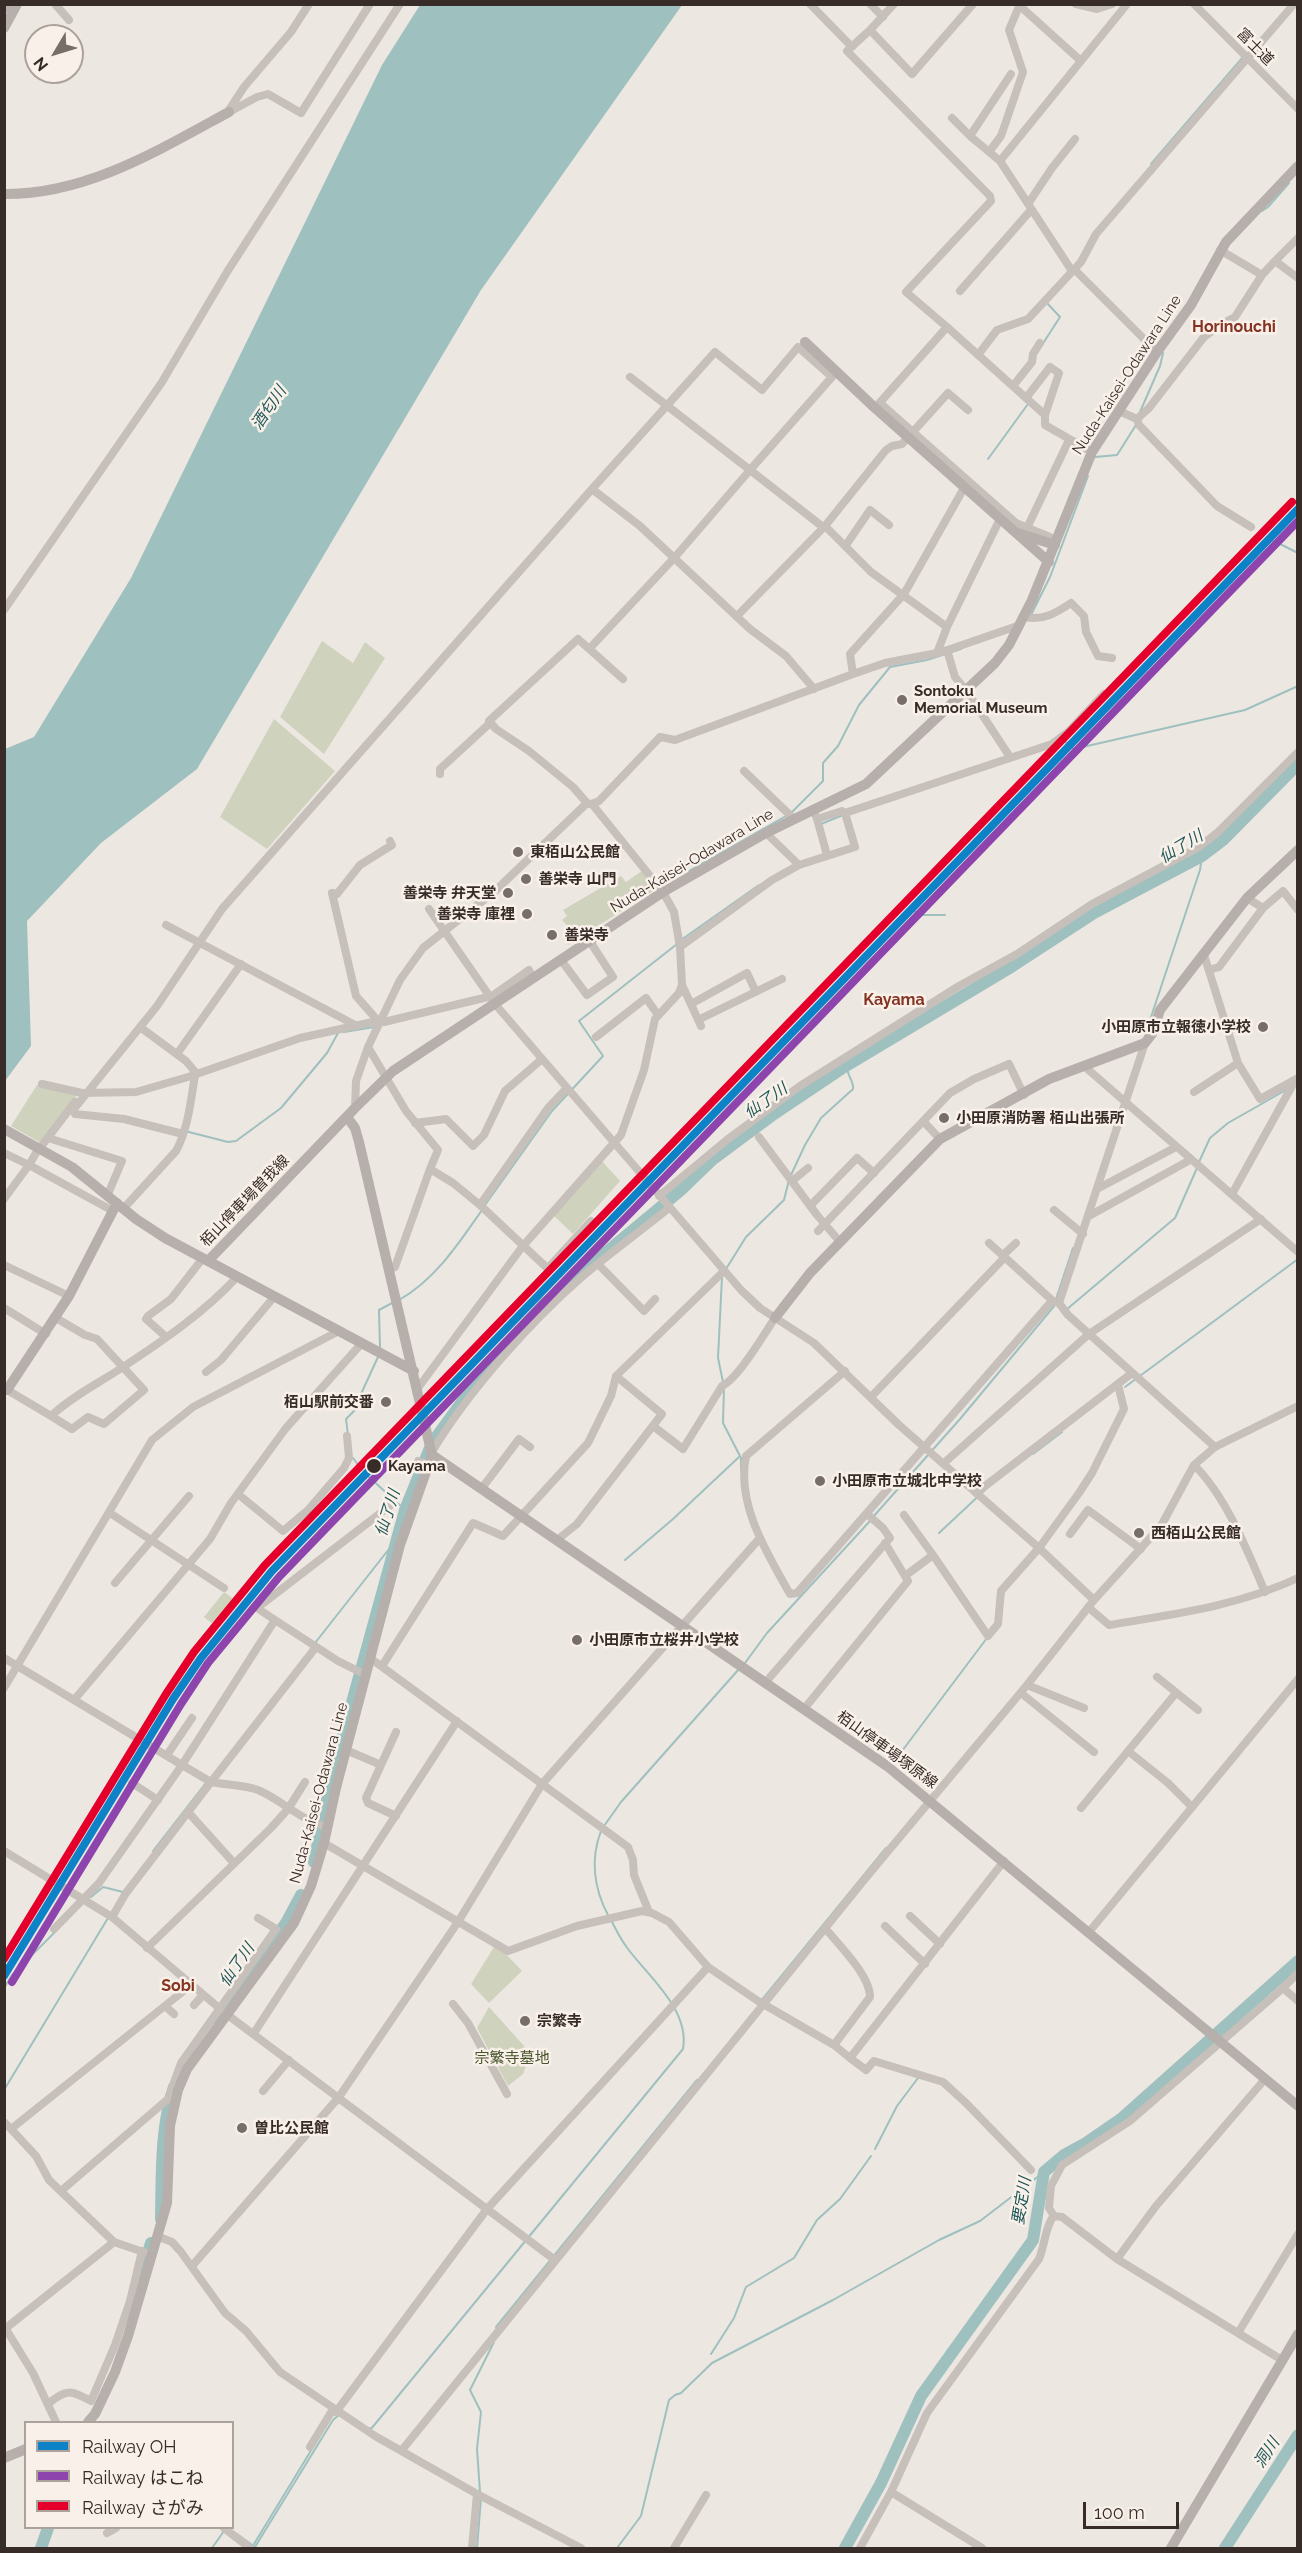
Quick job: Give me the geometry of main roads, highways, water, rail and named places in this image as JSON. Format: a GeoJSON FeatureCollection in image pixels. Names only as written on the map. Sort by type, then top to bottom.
{"type":"FeatureCollection","features":[{"type":"Feature","properties":{"kind":"main road"},"geometry":{"type":"LineString","coordinates":[[4,28],[17,4]]}},
{"type":"Feature","properties":{"kind":"main road"},"geometry":{"type":"LineString","coordinates":[[4,195],[48,192],[113,172],[229,112]]}},
{"type":"Feature","properties":{"kind":"main road","name":"Nuda-Kaisei-Odawara Line"},"geometry":{"type":"LineString","coordinates":[[351,1112],[385,1078],[491,998],[533,978],[663,892],[766,833],[794,819],[815,814],[872,779],[1000,657],[1020,625],[1092,452],[1156,352],[1191,305],[1232,235],[1298,166]]}},
{"type":"Feature","properties":{"kind":"main road"},"geometry":{"type":"LineString","coordinates":[[805,342],[911,435],[964,488],[1048,562]]}},
{"type":"Feature","properties":{"kind":"main road"},"geometry":{"type":"LineString","coordinates":[[1013,531],[1056,543]]}},
{"type":"Feature","properties":{"kind":"main road"},"geometry":{"type":"LineString","coordinates":[[776,1318],[810,1273],[940,1140],[1049,1080],[1141,1045],[1152,1034],[1160,1010],[1247,898],[1298,850]]}},
{"type":"Feature","properties":{"kind":"main road"},"geometry":{"type":"LineString","coordinates":[[351,1112],[432,1453]]}},
{"type":"Feature","properties":{"kind":"main road","name":"栢山停車場曽我線"},"geometry":{"type":"LineString","coordinates":[[4,1129],[72,1167],[108,1194],[118,1207],[205,1260],[351,1112]]}},
{"type":"Feature","properties":{"kind":"main road"},"geometry":{"type":"LineString","coordinates":[[6,1389],[56,1318],[118,1207]]}},
{"type":"Feature","properties":{"kind":"main road"},"geometry":{"type":"LineString","coordinates":[[205,1260],[414,1371]]}},
{"type":"Feature","properties":{"kind":"main road","name":"Nuda-Kaisei-Odawara Line"},"geometry":{"type":"LineString","coordinates":[[90,2421],[115,2372],[147,2253],[157,2236],[167,2204],[172,2100],[187,2068],[223,2012],[280,1931],[303,1907],[318,1869],[324,1843],[324,1826],[346,1750],[362,1674],[370,1658],[423,1463],[432,1453]]}},
{"type":"Feature","properties":{"kind":"main road","name":"栢山停車場塚原線"},"geometry":{"type":"LineString","coordinates":[[432,1453],[887,1766],[1004,1860],[1205,2030],[1297,2102]]}},
{"type":"Feature","properties":{"kind":"main road"},"geometry":{"type":"LineString","coordinates":[[1171,2548],[1298,2334]]}},
{"type":"Feature","properties":{"kind":"main road"},"geometry":{"type":"LineString","coordinates":[[4,2458],[24,2452]]}},
{"type":"Feature","properties":{"kind":"water","name":"酒匂川"},"geometry":{"type":"Polygon","coordinates":[[[420,5],[682,5],[481,290],[197,769],[101,843],[27,921],[31,1046],[5,1081],[5,749],[34,737],[131,578],[382,65],[420,5]]]}},
{"type":"Feature","properties":{"kind":"waterway"},"geometry":{"type":"LineString","coordinates":[[1151,164],[1243,57]]}},
{"type":"Feature","properties":{"kind":"waterway"},"geometry":{"type":"LineString","coordinates":[[1262,211],[1289,183]]}},
{"type":"Feature","properties":{"kind":"waterway"},"geometry":{"type":"LineString","coordinates":[[1042,345],[1060,317],[1046,302]]}},
{"type":"Feature","properties":{"kind":"waterway"},"geometry":{"type":"LineString","coordinates":[[1140,412],[1160,366],[1163,353]]}},
{"type":"Feature","properties":{"kind":"waterway"},"geometry":{"type":"LineString","coordinates":[[988,459],[1028,404]]}},
{"type":"Feature","properties":{"kind":"waterway"},"geometry":{"type":"LineString","coordinates":[[1095,457],[1117,455],[1136,425]]}},
{"type":"Feature","properties":{"kind":"waterway"},"geometry":{"type":"LineString","coordinates":[[1031,615],[1050,577],[1088,476]]}},
{"type":"Feature","properties":{"kind":"waterway"},"geometry":{"type":"LineString","coordinates":[[1272,540],[1298,553]]}},
{"type":"Feature","properties":{"kind":"waterway"},"geometry":{"type":"LineString","coordinates":[[791,813],[823,781],[823,763],[838,746],[859,705],[890,667],[927,660],[961,649]]}},
{"type":"Feature","properties":{"kind":"waterway"},"geometry":{"type":"LineString","coordinates":[[1062,739],[1074,749],[1245,710],[1298,686]]}},
{"type":"Feature","properties":{"kind":"waterway","name":"仙了川"},"geometry":{"type":"LineString","coordinates":[[314,1862],[332,1775],[405,1510],[432,1443],[494,1358],[545,1303],[681,1190],[712,1160],[774,1114],[844,1067],[1011,967],[1094,913],[1202,856],[1223,840],[1298,764]]}},
{"type":"Feature","properties":{"kind":"waterway"},"geometry":{"type":"LineString","coordinates":[[821,824],[843,815]]}},
{"type":"Feature","properties":{"kind":"waterway"},"geometry":{"type":"LineString","coordinates":[[689,871],[786,816]]}},
{"type":"Feature","properties":{"kind":"waterway"},"geometry":{"type":"LineString","coordinates":[[1145,1035],[1200,870],[1202,856]]}},
{"type":"Feature","properties":{"kind":"waterway"},"geometry":{"type":"LineString","coordinates":[[681,940],[759,885]]}},
{"type":"Feature","properties":{"kind":"waterway"},"geometry":{"type":"LineString","coordinates":[[912,909],[919,915],[945,915]]}},
{"type":"Feature","properties":{"kind":"waterway"},"geometry":{"type":"LineString","coordinates":[[485,1205],[552,1111],[603,1056],[579,1021],[677,944]]}},
{"type":"Feature","properties":{"kind":"waterway"},"geometry":{"type":"LineString","coordinates":[[344,1032],[374,1027]]}},
{"type":"Feature","properties":{"kind":"waterway"},"geometry":{"type":"LineString","coordinates":[[185,1131],[228,1142],[236,1141],[281,1108],[327,1053],[338,1033]]}},
{"type":"Feature","properties":{"kind":"waterway"},"geometry":{"type":"LineString","coordinates":[[791,1175],[821,1118],[853,1089],[847,1065]]}},
{"type":"Feature","properties":{"kind":"waterway"},"geometry":{"type":"LineString","coordinates":[[1199,1162],[1210,1138],[1228,1123],[1286,1090]]}},
{"type":"Feature","properties":{"kind":"waterway"},"geometry":{"type":"LineString","coordinates":[[1066,1310],[1175,1218],[1197,1168]]}},
{"type":"Feature","properties":{"kind":"waterway"},"geometry":{"type":"LineString","coordinates":[[726,1269],[746,1237],[784,1200],[789,1180]]}},
{"type":"Feature","properties":{"kind":"waterway"},"geometry":{"type":"LineString","coordinates":[[399,1300],[412,1292],[435,1271],[455,1248],[482,1210]]}},
{"type":"Feature","properties":{"kind":"waterway"},"geometry":{"type":"LineString","coordinates":[[1056,1299],[1073,1248]]}},
{"type":"Feature","properties":{"kind":"waterway"},"geometry":{"type":"LineString","coordinates":[[1125,1387],[1298,1259]]}},
{"type":"Feature","properties":{"kind":"waterway"},"geometry":{"type":"LineString","coordinates":[[722,1277],[718,1358],[723,1382]]}},
{"type":"Feature","properties":{"kind":"waterway"},"geometry":{"type":"LineString","coordinates":[[380,1348],[379,1310],[394,1302]]}},
{"type":"Feature","properties":{"kind":"waterway"},"geometry":{"type":"LineString","coordinates":[[873,1517],[960,1419],[1055,1305]]}},
{"type":"Feature","properties":{"kind":"waterway"},"geometry":{"type":"LineString","coordinates":[[348,1435],[346,1419],[363,1402],[361,1394],[378,1357]]}},
{"type":"Feature","properties":{"kind":"waterway"},"geometry":{"type":"LineString","coordinates":[[724,1387],[723,1423],[741,1458],[741,1470]]}},
{"type":"Feature","properties":{"kind":"waterway"},"geometry":{"type":"LineString","coordinates":[[1033,1454],[1062,1432]]}},
{"type":"Feature","properties":{"kind":"waterway"},"geometry":{"type":"LineString","coordinates":[[625,1560],[739,1457]]}},
{"type":"Feature","properties":{"kind":"waterway"},"geometry":{"type":"LineString","coordinates":[[353,1458],[362,1470]]}},
{"type":"Feature","properties":{"kind":"waterway"},"geometry":{"type":"LineString","coordinates":[[368,1476],[405,1510]]}},
{"type":"Feature","properties":{"kind":"waterway"},"geometry":{"type":"LineString","coordinates":[[939,1533],[985,1490]]}},
{"type":"Feature","properties":{"kind":"waterway"},"geometry":{"type":"LineString","coordinates":[[745,1663],[767,1633],[870,1521]]}},
{"type":"Feature","properties":{"kind":"waterway"},"geometry":{"type":"LineString","coordinates":[[315,1643],[389,1549],[394,1548]]}},
{"type":"Feature","properties":{"kind":"waterway"},"geometry":{"type":"LineString","coordinates":[[893,1763],[987,1638]]}},
{"type":"Feature","properties":{"kind":"waterway"},"geometry":{"type":"LineString","coordinates":[[604,1826],[621,1802],[739,1669]]}},
{"type":"Feature","properties":{"kind":"waterway"},"geometry":{"type":"LineString","coordinates":[[153,1851],[205,1784]]}},
{"type":"Feature","properties":{"kind":"waterway"},"geometry":{"type":"LineString","coordinates":[[601,1831],[595,1852],[595,1874],[599,1895],[608,1915]]}},
{"type":"Feature","properties":{"kind":"waterway"},"geometry":{"type":"LineString","coordinates":[[761,2001],[886,1848]]}},
{"type":"Feature","properties":{"kind":"waterway"},"geometry":{"type":"LineString","coordinates":[[91,1897],[103,1887],[123,1892]]}},
{"type":"Feature","properties":{"kind":"waterway","name":"仙了川"},"geometry":{"type":"LineString","coordinates":[[216,2019],[286,1923],[301,1895]]}},
{"type":"Feature","properties":{"kind":"waterway"},"geometry":{"type":"LineString","coordinates":[[4,2090],[108,1918]]}},
{"type":"Feature","properties":{"kind":"waterway"},"geometry":{"type":"LineString","coordinates":[[370,2428],[683,2049],[684,2035],[674,2008],[625,1946],[611,1920]]}},
{"type":"Feature","properties":{"kind":"waterway"},"geometry":{"type":"LineString","coordinates":[[4,1988],[12,1975],[57,1930]]}},
{"type":"Feature","properties":{"kind":"waterway","name":"要定川"},"geometry":{"type":"LineString","coordinates":[[845,2548],[881,2483],[921,2396],[1033,2240],[1044,2172],[1064,2155],[1121,2119],[1298,1961]]}},
{"type":"Feature","properties":{"kind":"waterway"},"geometry":{"type":"LineString","coordinates":[[875,2149],[897,2106],[918,2078]]}},
{"type":"Feature","properties":{"kind":"waterway"},"geometry":{"type":"LineString","coordinates":[[497,2330],[496,2327],[697,2080]]}},
{"type":"Feature","properties":{"kind":"waterway","name":"仙了川"},"geometry":{"type":"LineString","coordinates":[[161,2219],[164,2136],[174,2087]]}},
{"type":"Feature","properties":{"kind":"waterway"},"geometry":{"type":"LineString","coordinates":[[711,2354],[734,2318],[746,2287],[794,2258],[817,2220],[840,2199],[871,2156]]}},
{"type":"Feature","properties":{"kind":"waterway"},"geometry":{"type":"LineString","coordinates":[[617,2548],[641,2516],[669,2400],[681,2393],[712,2363],[833,2300],[939,2240],[980,2221],[1044,2172]]}},
{"type":"Feature","properties":{"kind":"waterway","name":"仙了川"},"geometry":{"type":"LineString","coordinates":[[138,2287],[151,2243]]}},
{"type":"Feature","properties":{"kind":"waterway"},"geometry":{"type":"LineString","coordinates":[[480,2492],[477,2449],[481,2412],[470,2390],[494,2342]]}},
{"type":"Feature","properties":{"kind":"waterway"},"geometry":{"type":"LineString","coordinates":[[237,2534],[255,2547],[333,2420],[340,2414]]}},
{"type":"Feature","properties":{"kind":"waterway","name":"洞川"},"geometry":{"type":"LineString","coordinates":[[1225,2548],[1298,2435]]}},
{"type":"Feature","properties":{"kind":"waterway"},"geometry":{"type":"LineString","coordinates":[[254,2544],[312,2449]]}},
{"type":"Feature","properties":{"kind":"waterway"},"geometry":{"type":"LineString","coordinates":[[477,2548],[481,2498]]}},
{"type":"Feature","properties":{"kind":"waterway","name":"仙了川"},"geometry":{"type":"LineString","coordinates":[[41,2548],[48,2529]]}},
{"type":"Feature","properties":{"kind":"waterway"},"geometry":{"type":"LineString","coordinates":[[212,2548],[224,2531]]}},
{"type":"Feature","properties":{"kind":"rail line","name":"さがみ"},"geometry":{"type":"LineString","coordinates":[[4,1959],[166,1694],[194,1652],[265,1565],[1292,502]]}},
{"type":"Feature","properties":{"kind":"rail line","name":"OH"},"geometry":{"type":"LineString","coordinates":[[4,1976],[173,1699],[201,1658],[272,1571],[1298,509]]}},
{"type":"Feature","properties":{"kind":"rail line","name":"はこね"},"geometry":{"type":"LineString","coordinates":[[12,1982],[208,1663],[279,1577],[1298,521]]}},
{"type":"Feature","properties":{"kind":"place","name":"Sontoku Memorial Museum"},"geometry":{"type":"Point","coordinates":[902,700]}},
{"type":"Feature","properties":{"kind":"place","name":"東栢山公民館"},"geometry":{"type":"Point","coordinates":[518,852]}},
{"type":"Feature","properties":{"kind":"place","name":"善栄寺 山門"},"geometry":{"type":"Point","coordinates":[526,879]}},
{"type":"Feature","properties":{"kind":"place","name":"善栄寺 弁天堂"},"geometry":{"type":"Point","coordinates":[508,893]}},
{"type":"Feature","properties":{"kind":"place","name":"善栄寺 庫裡"},"geometry":{"type":"Point","coordinates":[527,914]}},
{"type":"Feature","properties":{"kind":"place","name":"善栄寺"},"geometry":{"type":"Point","coordinates":[552,935]}},
{"type":"Feature","properties":{"kind":"place","name":"小田原市立報徳小学校"},"geometry":{"type":"Point","coordinates":[1263,1027]}},
{"type":"Feature","properties":{"kind":"place","name":"小田原消防署 栢山出張所"},"geometry":{"type":"Point","coordinates":[944,1118]}},
{"type":"Feature","properties":{"kind":"place","name":"栢山駅前交番"},"geometry":{"type":"Point","coordinates":[386,1402]}},
{"type":"Feature","properties":{"kind":"place","name":"Kayama"},"geometry":{"type":"Point","coordinates":[374,1466]}},
{"type":"Feature","properties":{"kind":"place","name":"小田原市立城北中学校"},"geometry":{"type":"Point","coordinates":[820,1481]}},
{"type":"Feature","properties":{"kind":"place","name":"西栢山公民館"},"geometry":{"type":"Point","coordinates":[1139,1533]}},
{"type":"Feature","properties":{"kind":"place","name":"小田原市立桜井小学校"},"geometry":{"type":"Point","coordinates":[577,1640]}},
{"type":"Feature","properties":{"kind":"place","name":"宗繁寺"},"geometry":{"type":"Point","coordinates":[525,2021]}},
{"type":"Feature","properties":{"kind":"place","name":"曽比公民館"},"geometry":{"type":"Point","coordinates":[242,2128]}},
{"type":"Feature","properties":{"kind":"district","name":"Horinouchi"},"geometry":{"type":"Point","coordinates":[1234,327]}},
{"type":"Feature","properties":{"kind":"district","name":"Kayama"},"geometry":{"type":"Point","coordinates":[894,1000]}},
{"type":"Feature","properties":{"kind":"district","name":"Sobi"},"geometry":{"type":"Point","coordinates":[178,1986]}},
{"type":"Feature","properties":{"kind":"park label","name":"宗繁寺墓地"},"geometry":{"type":"Point","coordinates":[512,2058]}}]}
